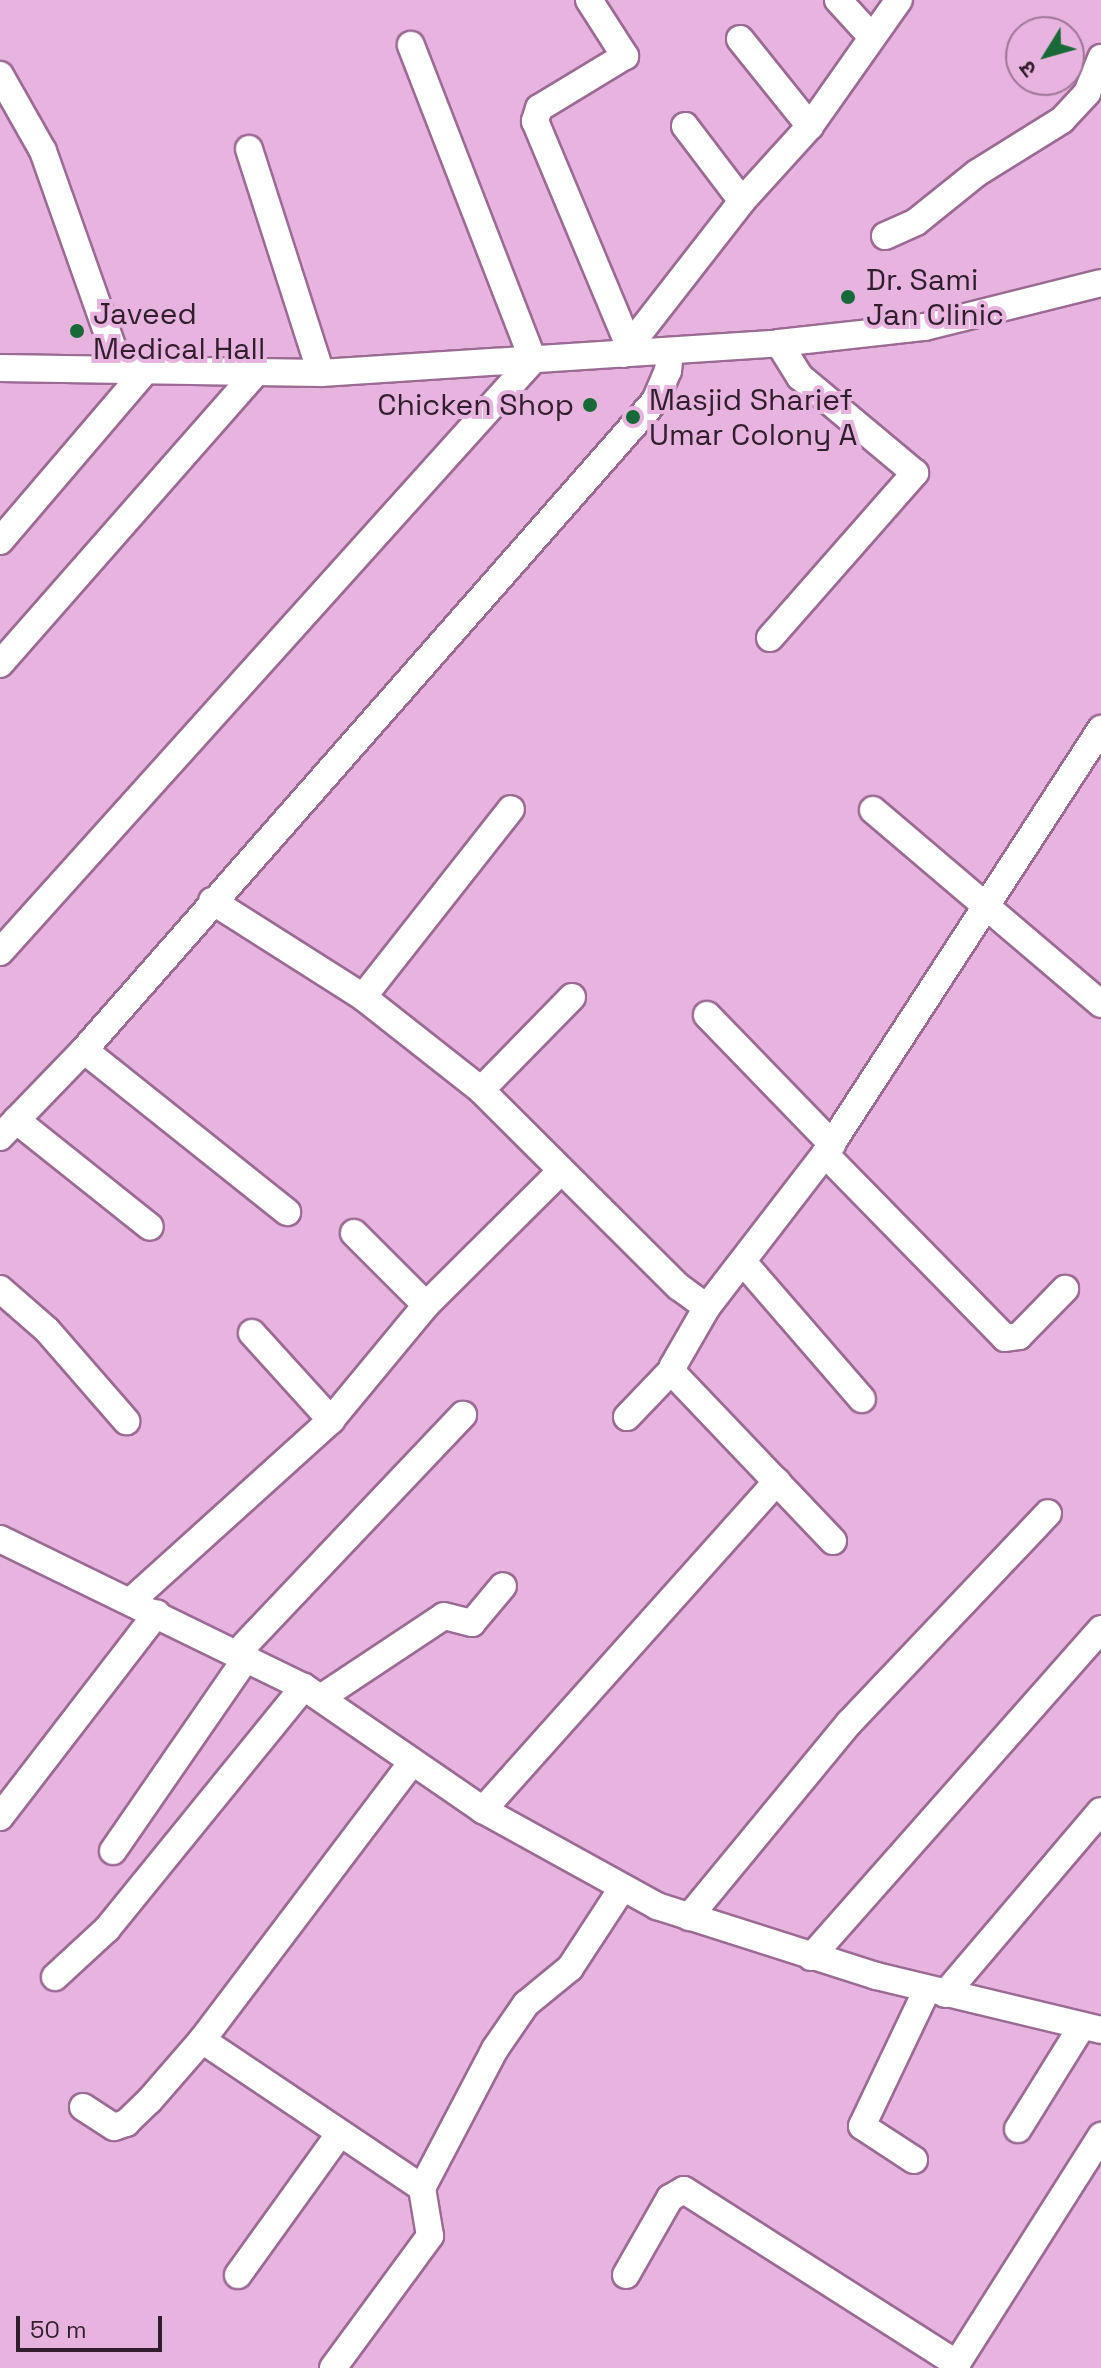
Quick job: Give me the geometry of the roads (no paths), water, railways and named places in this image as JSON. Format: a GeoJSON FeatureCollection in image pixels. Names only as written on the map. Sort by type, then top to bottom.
{"type":"FeatureCollection","features":[{"type":"Feature","properties":{"kind":"street"},"geometry":{"type":"LineString","coordinates":[[589,0],[625,56],[539,108],[535,121],[626,350]]}},
{"type":"Feature","properties":{"kind":"street"},"geometry":{"type":"LineString","coordinates":[[838,0],[871,36]]}},
{"type":"Feature","properties":{"kind":"street"},"geometry":{"type":"LineString","coordinates":[[626,350],[742,201],[810,126],[899,0]]}},
{"type":"Feature","properties":{"kind":"street"},"geometry":{"type":"LineString","coordinates":[[740,39],[810,126]]}},
{"type":"Feature","properties":{"kind":"street"},"geometry":{"type":"LineString","coordinates":[[411,45],[533,360]]}},
{"type":"Feature","properties":{"kind":"street"},"geometry":{"type":"LineString","coordinates":[[885,236],[916,222],[977,173],[1062,120],[1087,93],[1101,58]]}},
{"type":"Feature","properties":{"kind":"street"},"geometry":{"type":"LineString","coordinates":[[0,75],[43,151],[120,368]]}},
{"type":"Feature","properties":{"kind":"street"},"geometry":{"type":"LineString","coordinates":[[685,126],[742,201]]}},
{"type":"Feature","properties":{"kind":"street"},"geometry":{"type":"LineString","coordinates":[[249,149],[321,373]]}},
{"type":"Feature","properties":{"kind":"street"},"geometry":{"type":"LineString","coordinates":[[0,368],[321,373],[533,360],[626,350],[670,351],[779,343],[925,327],[1101,283]]}},
{"type":"Feature","properties":{"kind":"street"},"geometry":{"type":"LineString","coordinates":[[770,638],[915,473],[800,377],[779,343]]}},
{"type":"Feature","properties":{"kind":"street"},"geometry":{"type":"LineString","coordinates":[[150,1227],[8,1128],[84,1050],[655,401],[670,351]]}},
{"type":"Feature","properties":{"kind":"street"},"geometry":{"type":"LineString","coordinates":[[0,952],[533,360]]}},
{"type":"Feature","properties":{"kind":"street"},"geometry":{"type":"LineString","coordinates":[[0,541],[146,370]]}},
{"type":"Feature","properties":{"kind":"street"},"geometry":{"type":"LineString","coordinates":[[0,664],[255,374]]}},
{"type":"Feature","properties":{"kind":"street"},"geometry":{"type":"LineString","coordinates":[[627,1417],[672,1370],[707,1307],[744,1263],[828,1149],[983,904],[1101,729]]}},
{"type":"Feature","properties":{"kind":"street"},"geometry":{"type":"LineString","coordinates":[[363,997],[511,809]]}},
{"type":"Feature","properties":{"kind":"street"},"geometry":{"type":"LineString","coordinates":[[873,810],[1101,1004]]}},
{"type":"Feature","properties":{"kind":"street"},"geometry":{"type":"LineString","coordinates":[[212,901],[363,997],[481,1090],[679,1287],[707,1307]]}},
{"type":"Feature","properties":{"kind":"street"},"geometry":{"type":"LineString","coordinates":[[481,1090],[572,997]]}},
{"type":"Feature","properties":{"kind":"street"},"geometry":{"type":"LineString","coordinates":[[707,1015],[1005,1338],[1019,1336],[1065,1289]]}},
{"type":"Feature","properties":{"kind":"street"},"geometry":{"type":"LineString","coordinates":[[84,1050],[287,1212]]}},
{"type":"Feature","properties":{"kind":"street"},"geometry":{"type":"LineString","coordinates":[[131,1601],[331,1420],[426,1305],[561,1171]]}},
{"type":"Feature","properties":{"kind":"street"},"geometry":{"type":"LineString","coordinates":[[354,1233],[426,1305]]}},
{"type":"Feature","properties":{"kind":"street"},"geometry":{"type":"LineString","coordinates":[[744,1263],[862,1399]]}},
{"type":"Feature","properties":{"kind":"street"},"geometry":{"type":"LineString","coordinates":[[0,1289],[57,1340],[126,1421]]}},
{"type":"Feature","properties":{"kind":"street"},"geometry":{"type":"LineString","coordinates":[[252,1333],[331,1420]]}},
{"type":"Feature","properties":{"kind":"street"},"geometry":{"type":"LineString","coordinates":[[672,1370],[833,1541]]}},
{"type":"Feature","properties":{"kind":"street"},"geometry":{"type":"LineString","coordinates":[[113,1851],[243,1655],[463,1415]]}},
{"type":"Feature","properties":{"kind":"street"},"geometry":{"type":"LineString","coordinates":[[483,1810],[777,1481]]}},
{"type":"Feature","properties":{"kind":"street"},"geometry":{"type":"LineString","coordinates":[[689,1917],[849,1723],[1048,1513]]}},
{"type":"Feature","properties":{"kind":"street"},"geometry":{"type":"LineString","coordinates":[[0,1539],[243,1655],[313,1692],[411,1764],[483,1810],[621,1890],[689,1917],[811,1957],[936,1992],[1091,2028],[1018,2129]]}},
{"type":"Feature","properties":{"kind":"street"},"geometry":{"type":"LineString","coordinates":[[55,1977],[107,1929],[313,1692],[444,1616],[472,1623],[503,1586]]}},
{"type":"Feature","properties":{"kind":"street"},"geometry":{"type":"LineString","coordinates":[[0,1817],[157,1613]]}},
{"type":"Feature","properties":{"kind":"street"},"geometry":{"type":"LineString","coordinates":[[811,1957],[1101,1629]]}},
{"type":"Feature","properties":{"kind":"street"},"geometry":{"type":"LineString","coordinates":[[83,2107],[114,2127],[126,2123],[202,2040],[411,1764]]}},
{"type":"Feature","properties":{"kind":"street"},"geometry":{"type":"LineString","coordinates":[[914,2160],[862,2126],[936,1992],[1101,1811]]}},
{"type":"Feature","properties":{"kind":"street"},"geometry":{"type":"LineString","coordinates":[[333,2368],[430,2236],[422,2188],[445,2138],[515,2018],[570,1968],[621,1890]]}},
{"type":"Feature","properties":{"kind":"street"},"geometry":{"type":"LineString","coordinates":[[202,2040],[338,2136],[422,2188]]}},
{"type":"Feature","properties":{"kind":"street"},"geometry":{"type":"LineString","coordinates":[[238,2275],[338,2136]]}},
{"type":"Feature","properties":{"kind":"street"},"geometry":{"type":"LineString","coordinates":[[626,2275],[670,2198],[684,2190],[955,2366],[1101,2136]]}},
{"type":"Feature","properties":{"kind":"place","name":"Dr. Sami Jan Clinic"},"geometry":{"type":"Point","coordinates":[848,297]}},
{"type":"Feature","properties":{"kind":"place","name":"Javeed Medical Hall"},"geometry":{"type":"Point","coordinates":[77,331]}},
{"type":"Feature","properties":{"kind":"place","name":"Chicken Shop"},"geometry":{"type":"Point","coordinates":[590,405]}},
{"type":"Feature","properties":{"kind":"place","name":"Masjid Sharief Umar Colony A"},"geometry":{"type":"Point","coordinates":[633,417]}}]}
